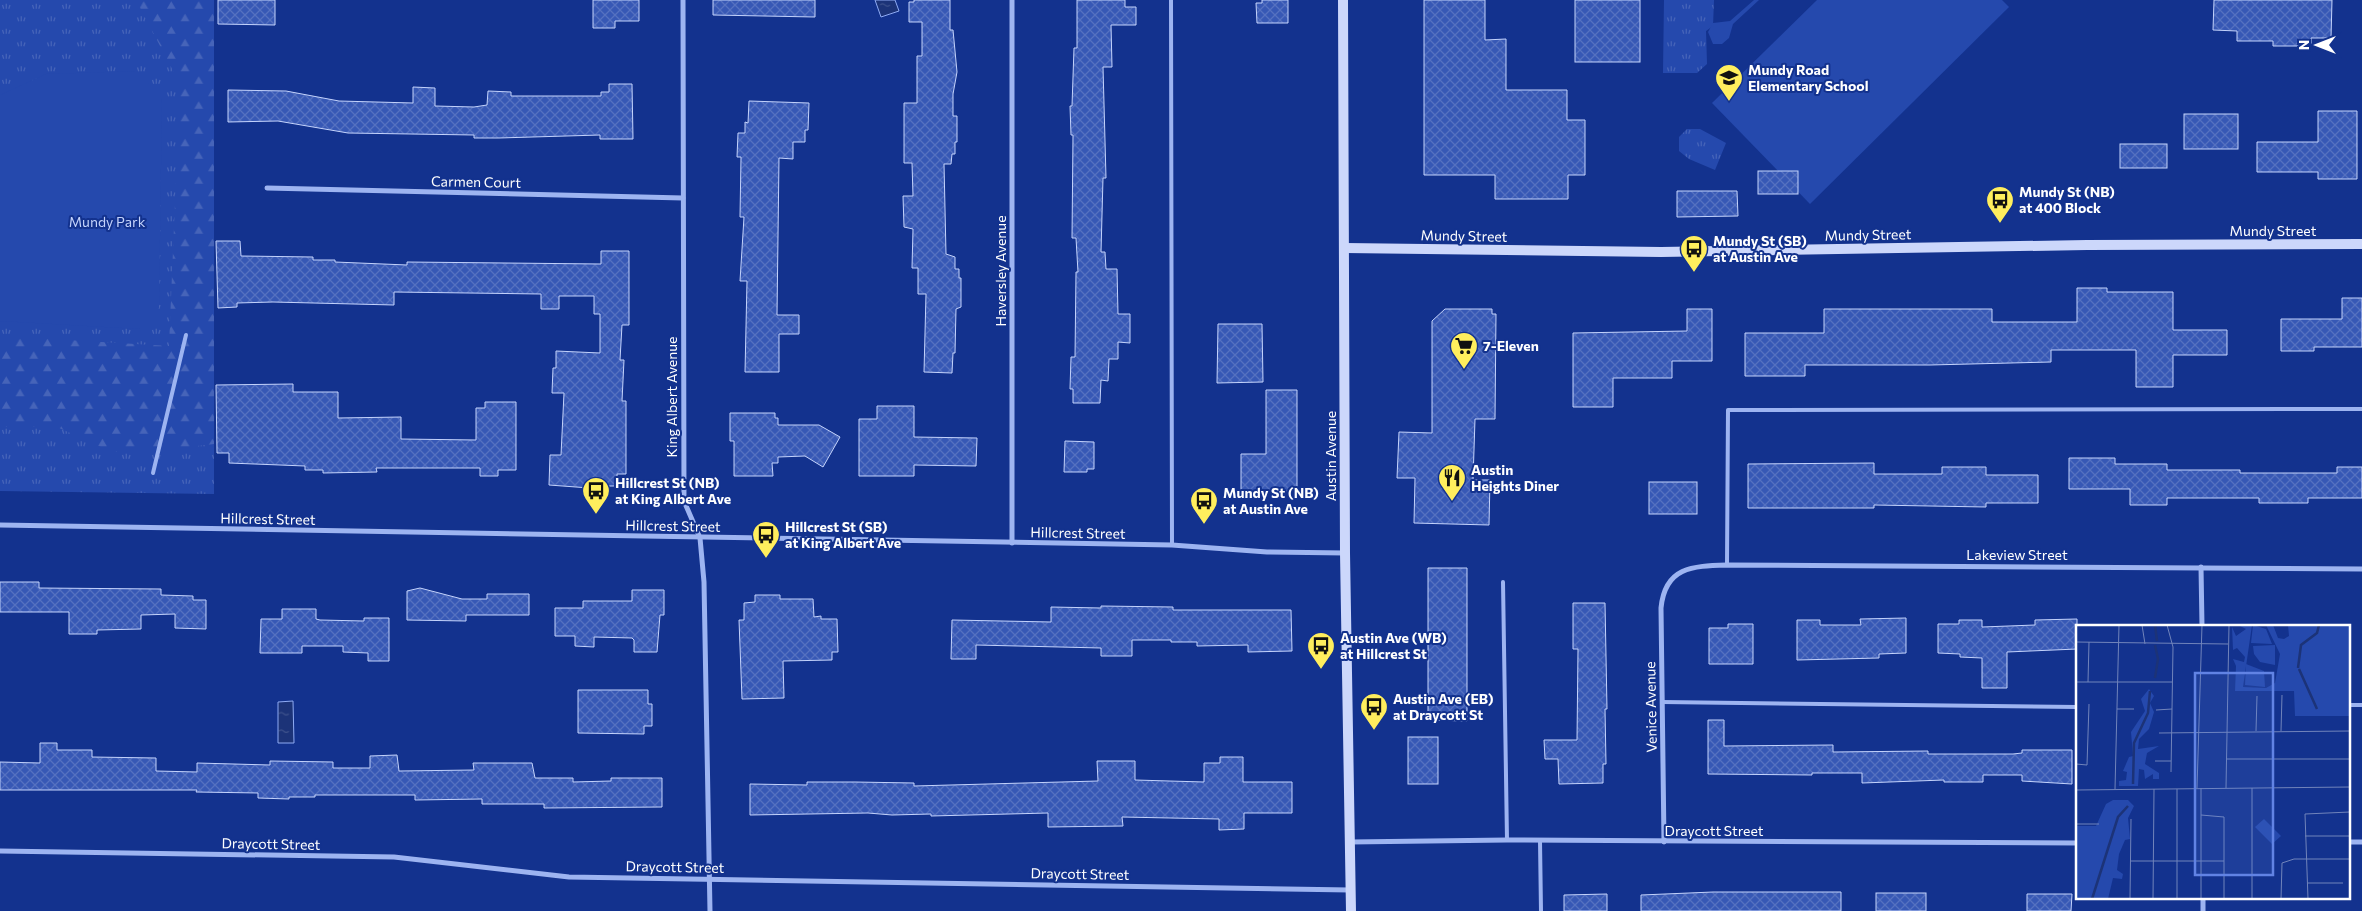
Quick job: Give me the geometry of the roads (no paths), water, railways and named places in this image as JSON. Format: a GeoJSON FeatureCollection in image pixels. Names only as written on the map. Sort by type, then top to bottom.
{"type":"FeatureCollection","features":[{"type":"Feature","properties":{"kind":"street","name":"King Albert Avenue"},"geometry":{"type":"LineString","coordinates":[[683,0],[684,501],[700,538],[704,582],[710,911]]}},
{"type":"Feature","properties":{"kind":"street","name":"Haversley Avenue"},"geometry":{"type":"LineString","coordinates":[[1012,0],[1012,543]]}},
{"type":"Feature","properties":{"kind":"street","name":"Austin Avenue"},"geometry":{"type":"LineString","coordinates":[[1343,0],[1345,553],[1351,911]]}},
{"type":"Feature","properties":{"kind":"street","name":"Carmen Court"},"geometry":{"type":"LineString","coordinates":[[267,188],[683,198]]}},
{"type":"Feature","properties":{"kind":"street","name":"Mundy Street"},"geometry":{"type":"LineString","coordinates":[[1345,248],[1661,252],[2087,245],[2362,244]]}},
{"type":"Feature","properties":{"kind":"street","name":"Hillcrest Street"},"geometry":{"type":"LineString","coordinates":[[0,525],[1172,545],[1267,552],[1345,553]]}},
{"type":"Feature","properties":{"kind":"street","name":"Lakeview Street"},"geometry":{"type":"LineString","coordinates":[[1674,576],[1687,568],[1704,565],[2362,568]]}},
{"type":"Feature","properties":{"kind":"street"},"geometry":{"type":"LineString","coordinates":[[2201,567],[2202,625]]}},
{"type":"Feature","properties":{"kind":"street","name":"Venice Avenue"},"geometry":{"type":"LineString","coordinates":[[1664,842],[1661,608],[1664,588],[1674,576]]}},
{"type":"Feature","properties":{"kind":"street","name":"Draycott Street"},"geometry":{"type":"LineString","coordinates":[[1350,842],[1507,840],[2076,842]]}},
{"type":"Feature","properties":{"kind":"street","name":"Draycott Street"},"geometry":{"type":"LineString","coordinates":[[0,851],[394,857],[550,876],[1351,890]]}},
{"type":"Feature","properties":{"kind":"street"},"geometry":{"type":"LineString","coordinates":[[2203,898],[2203,911]]}},
{"type":"Feature","properties":{"kind":"lane"},"geometry":{"type":"LineString","coordinates":[[1171,0],[1172,545]]}},
{"type":"Feature","properties":{"kind":"lane"},"geometry":{"type":"LineString","coordinates":[[153,474],[186,335]]}},
{"type":"Feature","properties":{"kind":"lane"},"geometry":{"type":"LineString","coordinates":[[1727,565],[1728,410],[2362,409]]}},
{"type":"Feature","properties":{"kind":"lane"},"geometry":{"type":"LineString","coordinates":[[1503,582],[1507,840]]}},
{"type":"Feature","properties":{"kind":"lane"},"geometry":{"type":"LineString","coordinates":[[1662,702],[2076,706]]}},
{"type":"Feature","properties":{"kind":"lane"},"geometry":{"type":"LineString","coordinates":[[1540,841],[1541,911]]}},
{"type":"Feature","properties":{"kind":"water"},"geometry":{"type":"Polygon","coordinates":[[[875,0],[895,0],[899,11],[881,17],[875,0]]]}},
{"type":"Feature","properties":{"kind":"water"},"geometry":{"type":"Polygon","coordinates":[[[293,701],[294,743],[278,743],[278,702],[293,701]]]}},
{"type":"Feature","properties":{"kind":"place","name":"Mundy Road Elementary School"},"geometry":{"type":"Point","coordinates":[1729,102]}},
{"type":"Feature","properties":{"kind":"place","name":"Mundy St (NB) at 400 Block"},"geometry":{"type":"Point","coordinates":[2000,224]}},
{"type":"Feature","properties":{"kind":"place","name":"Mundy St (SB) at Austin Ave"},"geometry":{"type":"Point","coordinates":[1694,273]}},
{"type":"Feature","properties":{"kind":"place","name":"7-Eleven"},"geometry":{"type":"Point","coordinates":[1464,370]}},
{"type":"Feature","properties":{"kind":"place","name":"Austin Heights Diner"},"geometry":{"type":"Point","coordinates":[1452,502]}},
{"type":"Feature","properties":{"kind":"place","name":"Hillcrest St (NB) at King Albert Ave"},"geometry":{"type":"Point","coordinates":[596,515]}},
{"type":"Feature","properties":{"kind":"place","name":"Mundy St (NB) at Austin Ave"},"geometry":{"type":"Point","coordinates":[1204,525]}},
{"type":"Feature","properties":{"kind":"place","name":"Hillcrest St (SB) at King Albert Ave"},"geometry":{"type":"Point","coordinates":[766,559]}},
{"type":"Feature","properties":{"kind":"place","name":"Austin Ave (WB) at Hillcrest St"},"geometry":{"type":"Point","coordinates":[1321,670]}},
{"type":"Feature","properties":{"kind":"place","name":"Austin Ave (EB) at Draycott St"},"geometry":{"type":"Point","coordinates":[1374,731]}},
{"type":"Feature","properties":{"kind":"park label","name":"Mundy Park"},"geometry":{"type":"Point","coordinates":[107,222]}}]}
